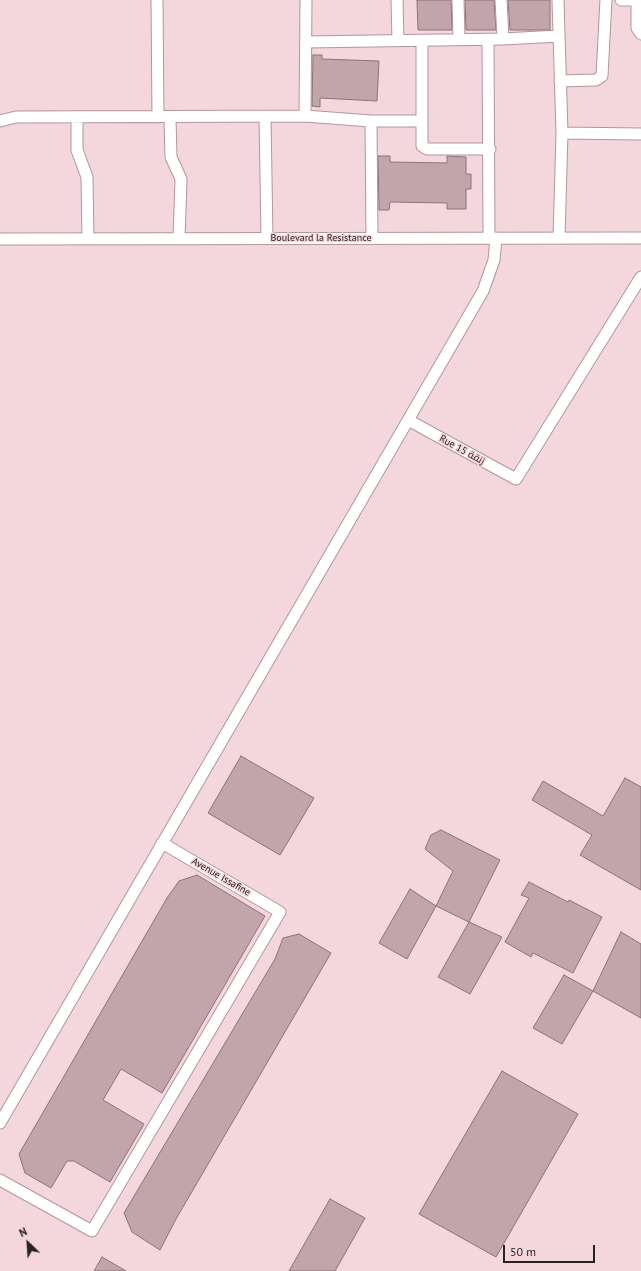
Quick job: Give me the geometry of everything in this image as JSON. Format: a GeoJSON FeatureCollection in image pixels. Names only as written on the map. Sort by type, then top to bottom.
{"type":"FeatureCollection","features":[{"type":"Feature","properties":{"kind":"street"},"geometry":{"type":"LineString","coordinates":[[157,0],[158,118]]}},
{"type":"Feature","properties":{"kind":"street"},"geometry":{"type":"LineString","coordinates":[[305,116],[306,0]]}},
{"type":"Feature","properties":{"kind":"street"},"geometry":{"type":"LineString","coordinates":[[397,0],[398,41]]}},
{"type":"Feature","properties":{"kind":"street"},"geometry":{"type":"LineString","coordinates":[[458,0],[459,39]]}},
{"type":"Feature","properties":{"kind":"street"},"geometry":{"type":"LineString","coordinates":[[501,0],[503,39]]}},
{"type":"Feature","properties":{"kind":"street"},"geometry":{"type":"LineString","coordinates":[[558,0],[562,132],[559,238]]}},
{"type":"Feature","properties":{"kind":"street"},"geometry":{"type":"LineString","coordinates":[[560,81],[596,80],[602,76],[606,0]]}},
{"type":"Feature","properties":{"kind":"street"},"geometry":{"type":"LineString","coordinates":[[621,0],[640,0]]}},
{"type":"Feature","properties":{"kind":"street"},"geometry":{"type":"LineString","coordinates":[[637,0],[637,28],[641,34]]}},
{"type":"Feature","properties":{"kind":"street"},"geometry":{"type":"LineString","coordinates":[[306,42],[422,41],[559,36]]}},
{"type":"Feature","properties":{"kind":"street"},"geometry":{"type":"LineString","coordinates":[[0,1123],[488,281],[494,260],[492,238],[488,39]]}},
{"type":"Feature","properties":{"kind":"street"},"geometry":{"type":"LineString","coordinates":[[422,41],[422,121],[420,143],[424,148],[490,149]]}},
{"type":"Feature","properties":{"kind":"street"},"geometry":{"type":"LineString","coordinates":[[77,116],[77,150],[87,178],[88,239]]}},
{"type":"Feature","properties":{"kind":"street"},"geometry":{"type":"LineString","coordinates":[[0,121],[16,117],[77,116],[265,118],[305,116],[422,121]]}},
{"type":"Feature","properties":{"kind":"street"},"geometry":{"type":"LineString","coordinates":[[170,118],[171,157],[181,179],[179,239]]}},
{"type":"Feature","properties":{"kind":"street"},"geometry":{"type":"LineString","coordinates":[[265,118],[267,238]]}},
{"type":"Feature","properties":{"kind":"street"},"geometry":{"type":"LineString","coordinates":[[371,120],[372,238]]}},
{"type":"Feature","properties":{"kind":"street"},"geometry":{"type":"LineString","coordinates":[[562,132],[641,134]]}},
{"type":"Feature","properties":{"kind":"street","name":"Boulevard la Resistance"},"geometry":{"type":"LineString","coordinates":[[0,239],[641,238]]}},
{"type":"Feature","properties":{"kind":"street","name":"Rue 15 زنقة"},"geometry":{"type":"LineString","coordinates":[[408,420],[516,479],[641,277]]}},
{"type":"Feature","properties":{"kind":"street","name":"Avenue Issafine"},"geometry":{"type":"LineString","coordinates":[[0,1180],[92,1232],[280,912],[162,843]]}},
{"type":"Feature","properties":{"kind":"building"},"geometry":{"type":"Polygon","coordinates":[[[417,0],[451,0],[452,30],[418,30],[417,0]]]}},
{"type":"Feature","properties":{"kind":"building"},"geometry":{"type":"Polygon","coordinates":[[[465,0],[494,0],[496,30],[466,30],[465,0]]]}},
{"type":"Feature","properties":{"kind":"building"},"geometry":{"type":"Polygon","coordinates":[[[508,0],[550,0],[550,30],[510,30],[508,0]]]}},
{"type":"Feature","properties":{"kind":"building"},"geometry":{"type":"Polygon","coordinates":[[[313,55],[322,55],[322,59],[379,61],[377,101],[320,98],[320,107],[312,106],[313,55]]]}},
{"type":"Feature","properties":{"kind":"building"},"geometry":{"type":"Polygon","coordinates":[[[378,156],[390,156],[390,162],[447,163],[447,156],[466,157],[466,174],[471,174],[471,189],[466,189],[466,209],[447,209],[447,203],[390,202],[389,210],[379,210],[378,156]]]}},
{"type":"Feature","properties":{"kind":"building"},"geometry":{"type":"Polygon","coordinates":[[[241,756],[314,798],[280,855],[208,813],[241,756]]]}},
{"type":"Feature","properties":{"kind":"building"},"geometry":{"type":"Polygon","coordinates":[[[625,778],[641,787],[641,890],[580,855],[592,835],[532,800],[543,781],[603,816],[625,778]]]}},
{"type":"Feature","properties":{"kind":"building"},"geometry":{"type":"Polygon","coordinates":[[[441,830],[500,860],[469,922],[436,906],[453,871],[425,849],[431,835],[441,830]]]}},
{"type":"Feature","properties":{"kind":"building"},"geometry":{"type":"Polygon","coordinates":[[[197,875],[265,916],[162,1093],[121,1069],[103,1100],[144,1124],[110,1182],[74,1161],[67,1161],[51,1188],[25,1173],[19,1154],[167,898],[179,881],[197,875]]]}},
{"type":"Feature","properties":{"kind":"building"},"geometry":{"type":"Polygon","coordinates":[[[529,882],[602,917],[573,973],[533,953],[531,957],[505,942],[529,898],[521,895],[529,882]]]}},
{"type":"Feature","properties":{"kind":"building"},"geometry":{"type":"Polygon","coordinates":[[[410,889],[436,906],[407,959],[379,943],[410,889]]]}},
{"type":"Feature","properties":{"kind":"building"},"geometry":{"type":"Polygon","coordinates":[[[469,922],[502,937],[470,994],[438,977],[469,922]]]}},
{"type":"Feature","properties":{"kind":"building"},"geometry":{"type":"Polygon","coordinates":[[[621,932],[641,944],[641,1018],[593,991],[621,932]]]}},
{"type":"Feature","properties":{"kind":"building"},"geometry":{"type":"Polygon","coordinates":[[[299,934],[331,953],[176,1219],[160,1250],[132,1232],[124,1213],[275,959],[283,938],[299,934]]]}},
{"type":"Feature","properties":{"kind":"building"},"geometry":{"type":"Polygon","coordinates":[[[564,975],[593,991],[562,1044],[533,1028],[564,975]]]}},
{"type":"Feature","properties":{"kind":"building"},"geometry":{"type":"Polygon","coordinates":[[[502,1071],[578,1114],[496,1257],[419,1214],[502,1071]]]}},
{"type":"Feature","properties":{"kind":"building"},"geometry":{"type":"Polygon","coordinates":[[[330,1199],[365,1218],[335,1271],[289,1271],[330,1199]]]}},
{"type":"Feature","properties":{"kind":"building"},"geometry":{"type":"Polygon","coordinates":[[[102,1257],[126,1271],[94,1271],[102,1257]]]}}]}
